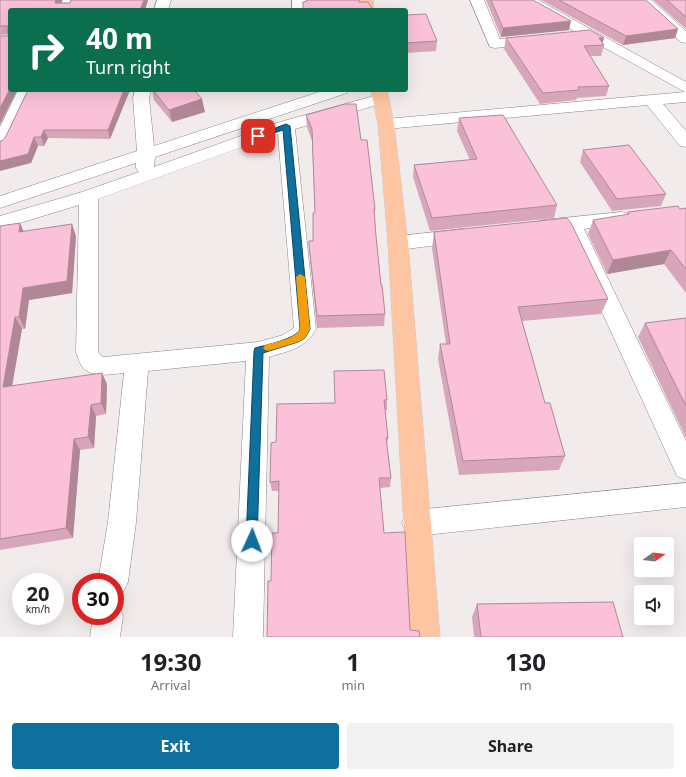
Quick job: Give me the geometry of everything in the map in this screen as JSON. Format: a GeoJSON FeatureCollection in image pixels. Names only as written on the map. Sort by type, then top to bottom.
{"type":"FeatureCollection","features":[{"type":"Feature","properties":{"kind":"main road"},"geometry":{"type":"LineString","coordinates":[[380,94],[386,124],[398,243],[425,637]]}},
{"type":"Feature","properties":{"kind":"street"},"geometry":{"type":"LineString","coordinates":[[477,0],[495,44],[550,38]]}},
{"type":"Feature","properties":{"kind":"street"},"geometry":{"type":"LineString","coordinates":[[528,0],[686,88]]}},
{"type":"Feature","properties":{"kind":"street"},"geometry":{"type":"LineString","coordinates":[[644,0],[686,39]]}},
{"type":"Feature","properties":{"kind":"street"},"geometry":{"type":"LineString","coordinates":[[566,36],[590,34]]}},
{"type":"Feature","properties":{"kind":"street"},"geometry":{"type":"LineString","coordinates":[[0,144],[25,92]]}},
{"type":"Feature","properties":{"kind":"street"},"geometry":{"type":"LineString","coordinates":[[0,202],[335,92]]}},
{"type":"Feature","properties":{"kind":"street"},"geometry":{"type":"LineString","coordinates":[[144,176],[146,154],[146,93]]}},
{"type":"Feature","properties":{"kind":"street"},"geometry":{"type":"LineString","coordinates":[[0,223],[89,196],[380,94]]}},
{"type":"Feature","properties":{"kind":"street"},"geometry":{"type":"LineString","coordinates":[[386,124],[686,97]]}},
{"type":"Feature","properties":{"kind":"street"},"geometry":{"type":"LineString","coordinates":[[652,101],[686,142]]}},
{"type":"Feature","properties":{"kind":"street"},"geometry":{"type":"LineString","coordinates":[[0,113],[17,110]]}},
{"type":"Feature","properties":{"kind":"street"},"geometry":{"type":"LineString","coordinates":[[89,196],[87,352],[92,362],[101,366],[137,364],[258,351],[294,339],[302,335],[305,329],[286,126]]}},
{"type":"Feature","properties":{"kind":"street"},"geometry":{"type":"LineString","coordinates":[[525,229],[640,216]]}},
{"type":"Feature","properties":{"kind":"street"},"geometry":{"type":"LineString","coordinates":[[572,224],[686,468]]}},
{"type":"Feature","properties":{"kind":"street"},"geometry":{"type":"LineString","coordinates":[[398,243],[477,234]]}},
{"type":"Feature","properties":{"kind":"street"},"geometry":{"type":"LineString","coordinates":[[248,637],[258,351]]}},
{"type":"Feature","properties":{"kind":"street"},"geometry":{"type":"LineString","coordinates":[[114,573],[122,522],[137,364]]}},
{"type":"Feature","properties":{"kind":"street"},"geometry":{"type":"LineString","coordinates":[[416,523],[686,495]]}},
{"type":"Feature","properties":{"kind":"street"},"geometry":{"type":"LineString","coordinates":[[105,637],[107,625]]}},
{"type":"Feature","properties":{"kind":"building"},"geometry":{"type":"Polygon","coordinates":[[[0,0],[56,0],[55,3],[70,3],[71,0],[144,0],[141,8],[8,8],[8,26],[0,26],[0,0]]]}},
{"type":"Feature","properties":{"kind":"building"},"geometry":{"type":"Polygon","coordinates":[[[359,0],[359,2],[368,2],[372,8],[303,8],[303,2],[359,0]]]}},
{"type":"Feature","properties":{"kind":"building"},"geometry":{"type":"Polygon","coordinates":[[[491,0],[533,0],[571,21],[503,28],[491,0]]]}},
{"type":"Feature","properties":{"kind":"building"},"geometry":{"type":"Polygon","coordinates":[[[559,0],[646,0],[678,29],[626,36],[559,0]]]}},
{"type":"Feature","properties":{"kind":"building"},"geometry":{"type":"Polygon","coordinates":[[[667,0],[686,0],[686,17],[667,0]]]}},
{"type":"Feature","properties":{"kind":"building"},"geometry":{"type":"Polygon","coordinates":[[[426,14],[437,41],[408,43],[408,15],[426,14]]]}},
{"type":"Feature","properties":{"kind":"building"},"geometry":{"type":"Polygon","coordinates":[[[590,30],[604,38],[599,38],[604,45],[584,46],[609,86],[578,87],[579,90],[543,93],[506,38],[590,30]]]}},
{"type":"Feature","properties":{"kind":"building"},"geometry":{"type":"Polygon","coordinates":[[[0,36],[8,36],[8,92],[0,108],[0,36]]]}},
{"type":"Feature","properties":{"kind":"building"},"geometry":{"type":"Polygon","coordinates":[[[27,92],[123,92],[108,130],[44,130],[41,137],[34,137],[28,154],[0,161],[0,141],[2,141],[6,136],[27,92]]]}},
{"type":"Feature","properties":{"kind":"building"},"geometry":{"type":"Polygon","coordinates":[[[155,92],[196,92],[202,99],[169,110],[155,92]]]}},
{"type":"Feature","properties":{"kind":"building"},"geometry":{"type":"Polygon","coordinates":[[[345,104],[356,104],[361,140],[367,140],[385,314],[317,316],[309,245],[309,241],[313,241],[313,213],[315,213],[312,129],[306,115],[345,104]]]}},
{"type":"Feature","properties":{"kind":"building"},"geometry":{"type":"Polygon","coordinates":[[[503,115],[557,205],[432,218],[414,165],[477,159],[459,118],[503,115]]]}},
{"type":"Feature","properties":{"kind":"building"},"geometry":{"type":"Polygon","coordinates":[[[629,145],[666,194],[617,199],[583,150],[629,145]]]}},
{"type":"Feature","properties":{"kind":"building"},"geometry":{"type":"Polygon","coordinates":[[[678,206],[680,209],[686,208],[686,269],[671,250],[613,260],[593,220],[629,214],[628,212],[678,206]]]}},
{"type":"Feature","properties":{"kind":"building"},"geometry":{"type":"Polygon","coordinates":[[[567,218],[571,223],[608,299],[518,307],[545,403],[550,403],[565,456],[463,461],[440,344],[450,344],[434,232],[567,218]]]}},
{"type":"Feature","properties":{"kind":"building"},"geometry":{"type":"Polygon","coordinates":[[[20,223],[19,232],[72,224],[67,281],[23,288],[19,317],[15,317],[3,387],[102,373],[101,403],[91,405],[88,437],[74,439],[66,528],[0,539],[0,226],[20,223]]]}},
{"type":"Feature","properties":{"kind":"building"},"geometry":{"type":"Polygon","coordinates":[[[686,318],[686,406],[645,323],[686,318]]]}},
{"type":"Feature","properties":{"kind":"building"},"geometry":{"type":"Polygon","coordinates":[[[384,370],[387,400],[384,400],[388,438],[386,438],[391,478],[379,478],[384,533],[405,532],[410,630],[419,631],[420,637],[267,637],[268,581],[271,581],[272,533],[278,533],[279,481],[270,482],[271,443],[276,442],[277,404],[335,403],[334,371],[384,370]]]}},
{"type":"Feature","properties":{"kind":"building"},"geometry":{"type":"Polygon","coordinates":[[[613,602],[623,637],[481,637],[477,604],[613,602]]]}},
{"type":"Feature","properties":{"kind":"slow traffic"},"geometry":{"type":"LineString","coordinates":[[268,348],[302,335],[305,329],[300,277]]}},
{"type":"Feature","properties":{"kind":"route"},"geometry":{"type":"LineString","coordinates":[[252,541],[258,351],[294,339],[302,335],[305,329],[286,126],[258,136]]}}]}
